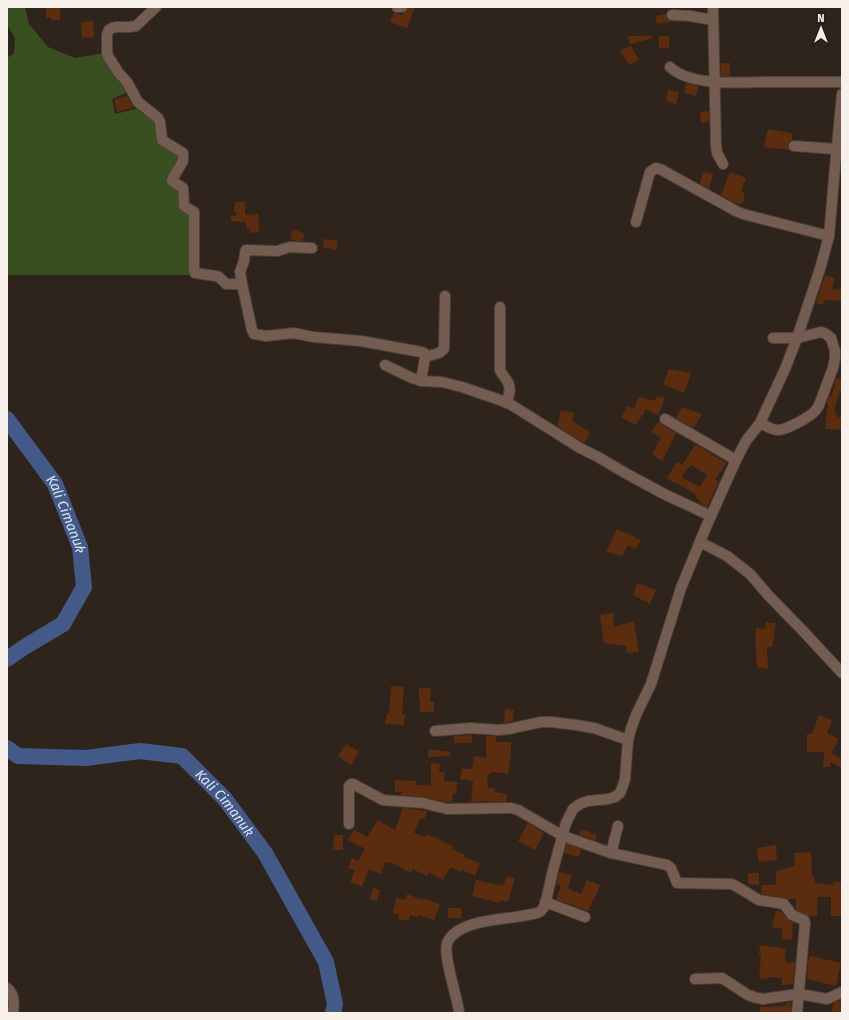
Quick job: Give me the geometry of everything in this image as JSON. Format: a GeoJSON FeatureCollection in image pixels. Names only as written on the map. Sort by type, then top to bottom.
{"type":"FeatureCollection","features":[{"type":"Feature","properties":{"kind":"street"},"geometry":{"type":"LineString","coordinates":[[156,7],[136,26],[117,27],[109,30],[107,36],[107,54],[118,72],[127,82],[138,102],[158,118],[160,122],[162,140],[183,153],[183,161],[172,181],[183,188],[184,206],[194,212],[195,273],[216,276],[226,284],[242,284]]}},
{"type":"Feature","properties":{"kind":"street"},"geometry":{"type":"LineString","coordinates":[[397,7],[402,7]]}},
{"type":"Feature","properties":{"kind":"street"},"geometry":{"type":"LineString","coordinates":[[713,7],[717,150],[722,164]]}},
{"type":"Feature","properties":{"kind":"street"},"geometry":{"type":"LineString","coordinates":[[672,15],[713,20]]}},
{"type":"Feature","properties":{"kind":"street"},"geometry":{"type":"LineString","coordinates":[[670,67],[674,71],[691,78],[715,82],[842,82]]}},
{"type":"Feature","properties":{"kind":"street"},"geometry":{"type":"LineString","coordinates":[[459,1013],[448,963],[446,945],[448,940],[456,932],[474,923],[538,913],[543,910],[566,823],[573,809],[588,801],[608,799],[615,797],[620,793],[624,779],[628,740],[636,715],[651,684],[681,588],[710,516],[736,460],[746,441],[760,423],[785,369],[820,269],[829,236],[836,149],[842,101]]}},
{"type":"Feature","properties":{"kind":"street"},"geometry":{"type":"LineString","coordinates":[[794,146],[836,149]]}},
{"type":"Feature","properties":{"kind":"street"},"geometry":{"type":"LineString","coordinates":[[636,222],[650,172],[656,168],[743,214],[829,236]]}},
{"type":"Feature","properties":{"kind":"street"},"geometry":{"type":"LineString","coordinates":[[312,248],[290,247],[278,251],[246,250],[240,272],[254,334],[266,336],[294,333],[361,341],[421,352],[424,353],[425,357],[421,380]]}},
{"type":"Feature","properties":{"kind":"street"},"geometry":{"type":"LineString","coordinates":[[425,357],[439,353],[444,349],[445,296]]}},
{"type":"Feature","properties":{"kind":"street"},"geometry":{"type":"LineString","coordinates":[[500,307],[500,370],[501,374],[509,382],[510,386],[510,392],[506,403]]}},
{"type":"Feature","properties":{"kind":"street"},"geometry":{"type":"LineString","coordinates":[[760,423],[772,429],[779,430],[784,429],[812,414],[819,405],[833,368],[835,358],[835,352],[830,338],[821,332],[797,338],[773,338]]}},
{"type":"Feature","properties":{"kind":"street"},"geometry":{"type":"LineString","coordinates":[[385,365],[412,378],[442,382],[462,387],[506,403],[580,448],[664,494],[710,516]]}},
{"type":"Feature","properties":{"kind":"street"},"geometry":{"type":"LineString","coordinates":[[665,419],[736,460]]}},
{"type":"Feature","properties":{"kind":"street"},"geometry":{"type":"LineString","coordinates":[[700,542],[726,556],[750,574],[842,673]]}},
{"type":"Feature","properties":{"kind":"street"},"geometry":{"type":"LineString","coordinates":[[435,731],[471,728],[499,730],[541,722],[552,722],[594,728],[628,740]]}},
{"type":"Feature","properties":{"kind":"street"},"geometry":{"type":"LineString","coordinates":[[349,824],[348,786],[351,784],[383,800],[423,803],[447,809],[511,808],[518,810],[563,836],[611,853],[667,865],[671,868],[677,883],[731,884],[759,900],[784,904],[792,915],[804,921],[797,1013]]}},
{"type":"Feature","properties":{"kind":"street"},"geometry":{"type":"LineString","coordinates":[[611,853],[618,826]]}},
{"type":"Feature","properties":{"kind":"street"},"geometry":{"type":"LineString","coordinates":[[545,902],[585,917]]}},
{"type":"Feature","properties":{"kind":"street"},"geometry":{"type":"LineString","coordinates":[[695,979],[722,978],[745,994],[763,999],[799,994],[827,999],[842,992]]}},
{"type":"Feature","properties":{"kind":"street"},"geometry":{"type":"LineString","coordinates":[[7,988],[14,1000],[13,1013]]}},
{"type":"Feature","properties":{"kind":"green space"},"geometry":{"type":"Polygon","coordinates":[[[7,7],[25,7],[29,24],[48,47],[75,58],[104,53],[128,92],[112,99],[115,114],[139,108],[156,121],[159,142],[180,155],[169,182],[180,189],[191,214],[192,275],[7,275],[7,58],[14,53],[15,38],[7,25],[7,7]]]}},
{"type":"Feature","properties":{"kind":"building"},"geometry":{"type":"Polygon","coordinates":[[[46,7],[60,7],[60,20],[51,20],[51,17],[46,18],[46,7]]]}},
{"type":"Feature","properties":{"kind":"building"},"geometry":{"type":"Polygon","coordinates":[[[408,7],[415,7],[407,28],[390,22],[394,13],[403,15],[403,13],[407,11],[408,7]]]}},
{"type":"Feature","properties":{"kind":"building"},"geometry":{"type":"Polygon","coordinates":[[[666,14],[666,18],[670,22],[657,24],[655,16],[666,14]]]}},
{"type":"Feature","properties":{"kind":"building"},"geometry":{"type":"Polygon","coordinates":[[[93,21],[94,37],[82,38],[81,22],[93,21]]]}},
{"type":"Feature","properties":{"kind":"building"},"geometry":{"type":"Polygon","coordinates":[[[627,36],[652,36],[653,38],[631,44],[627,36]]]}},
{"type":"Feature","properties":{"kind":"building"},"geometry":{"type":"Polygon","coordinates":[[[659,36],[669,36],[669,48],[659,48],[659,36]]]}},
{"type":"Feature","properties":{"kind":"building"},"geometry":{"type":"Polygon","coordinates":[[[631,46],[639,60],[629,65],[620,51],[631,46]]]}},
{"type":"Feature","properties":{"kind":"building"},"geometry":{"type":"Polygon","coordinates":[[[721,63],[730,63],[730,76],[721,76],[721,63]]]}},
{"type":"Feature","properties":{"kind":"building"},"geometry":{"type":"Polygon","coordinates":[[[686,83],[698,86],[696,96],[684,93],[686,83]]]}},
{"type":"Feature","properties":{"kind":"building"},"geometry":{"type":"Polygon","coordinates":[[[668,90],[679,92],[676,104],[666,101],[668,90]]]}},
{"type":"Feature","properties":{"kind":"building"},"geometry":{"type":"Polygon","coordinates":[[[127,96],[134,107],[117,112],[114,99],[127,96]]]}},
{"type":"Feature","properties":{"kind":"building"},"geometry":{"type":"Polygon","coordinates":[[[709,111],[709,122],[701,123],[700,112],[709,111]]]}},
{"type":"Feature","properties":{"kind":"building"},"geometry":{"type":"Polygon","coordinates":[[[768,129],[792,133],[792,140],[788,145],[789,150],[764,147],[768,129]]]}},
{"type":"Feature","properties":{"kind":"building"},"geometry":{"type":"Polygon","coordinates":[[[703,172],[713,174],[709,189],[700,184],[703,172]]]}},
{"type":"Feature","properties":{"kind":"building"},"geometry":{"type":"Polygon","coordinates":[[[730,172],[746,178],[741,191],[744,192],[744,201],[740,204],[721,195],[730,172]]]}},
{"type":"Feature","properties":{"kind":"building"},"geometry":{"type":"Polygon","coordinates":[[[235,202],[245,202],[245,215],[258,214],[259,232],[250,233],[250,229],[247,229],[246,222],[231,221],[231,216],[236,216],[237,212],[234,212],[235,202]]]}},
{"type":"Feature","properties":{"kind":"building"},"geometry":{"type":"Polygon","coordinates":[[[293,229],[305,234],[302,241],[290,239],[293,229]]]}},
{"type":"Feature","properties":{"kind":"building"},"geometry":{"type":"Polygon","coordinates":[[[324,239],[338,241],[336,250],[323,247],[324,239]]]}},
{"type":"Feature","properties":{"kind":"building"},"geometry":{"type":"Polygon","coordinates":[[[825,276],[835,278],[832,289],[842,290],[842,301],[825,300],[823,305],[816,303],[825,276]]]}},
{"type":"Feature","properties":{"kind":"building"},"geometry":{"type":"Polygon","coordinates":[[[669,369],[691,373],[684,393],[663,384],[669,369]]]}},
{"type":"Feature","properties":{"kind":"building"},"geometry":{"type":"Polygon","coordinates":[[[836,378],[842,379],[842,393],[840,392],[834,409],[838,417],[842,418],[842,430],[825,429],[827,403],[829,396],[832,397],[836,378]]]}},
{"type":"Feature","properties":{"kind":"building"},"geometry":{"type":"Polygon","coordinates":[[[657,396],[665,398],[658,415],[645,409],[644,413],[635,425],[621,417],[628,406],[634,409],[639,397],[655,401],[657,396]]]}},
{"type":"Feature","properties":{"kind":"building"},"geometry":{"type":"Polygon","coordinates":[[[682,407],[702,414],[694,428],[676,418],[682,407]]]}},
{"type":"Feature","properties":{"kind":"building"},"geometry":{"type":"Polygon","coordinates":[[[561,410],[574,413],[572,421],[590,432],[584,443],[557,426],[561,410]]]}},
{"type":"Feature","properties":{"kind":"building"},"geometry":{"type":"Polygon","coordinates":[[[659,421],[662,425],[676,433],[662,461],[652,454],[661,438],[651,432],[659,421]]]}},
{"type":"Feature","properties":{"kind":"building"},"geometry":{"type":"Polygon","coordinates":[[[695,444],[726,463],[715,480],[719,481],[707,507],[704,506],[695,496],[696,494],[667,478],[677,462],[682,465],[695,444]],[[691,465],[681,477],[700,487],[707,475],[691,465]]]}},
{"type":"Feature","properties":{"kind":"building"},"geometry":{"type":"Polygon","coordinates":[[[617,529],[641,540],[635,549],[628,545],[622,556],[606,552],[617,529]]]}},
{"type":"Feature","properties":{"kind":"building"},"geometry":{"type":"Polygon","coordinates":[[[637,583],[656,590],[650,604],[633,595],[637,583]]]}},
{"type":"Feature","properties":{"kind":"building"},"geometry":{"type":"Polygon","coordinates":[[[613,613],[614,627],[634,621],[639,652],[627,653],[626,646],[604,643],[600,615],[613,613]]]}},
{"type":"Feature","properties":{"kind":"building"},"geometry":{"type":"Polygon","coordinates":[[[766,622],[776,623],[772,647],[767,647],[768,669],[757,667],[755,638],[756,628],[765,629],[766,622]]]}},
{"type":"Feature","properties":{"kind":"building"},"geometry":{"type":"Polygon","coordinates":[[[391,686],[404,687],[402,715],[405,715],[404,725],[385,724],[387,713],[389,714],[391,686]]]}},
{"type":"Feature","properties":{"kind":"building"},"geometry":{"type":"Polygon","coordinates":[[[419,688],[431,688],[430,702],[434,702],[434,712],[420,712],[419,688]]]}},
{"type":"Feature","properties":{"kind":"building"},"geometry":{"type":"Polygon","coordinates":[[[505,709],[514,710],[513,721],[504,723],[505,709]]]}},
{"type":"Feature","properties":{"kind":"building"},"geometry":{"type":"Polygon","coordinates":[[[819,715],[832,720],[827,733],[839,739],[831,753],[842,759],[842,768],[831,762],[830,767],[824,767],[823,769],[824,752],[807,752],[807,734],[812,734],[819,715]]]}},
{"type":"Feature","properties":{"kind":"building"},"geometry":{"type":"Polygon","coordinates":[[[472,735],[472,743],[454,743],[454,736],[472,735]]]}},
{"type":"Feature","properties":{"kind":"building"},"geometry":{"type":"Polygon","coordinates":[[[486,736],[496,736],[496,742],[511,742],[508,774],[492,772],[487,776],[488,788],[495,788],[494,792],[507,794],[506,802],[471,802],[473,781],[460,779],[462,768],[472,769],[474,756],[486,758],[486,736]]]}},
{"type":"Feature","properties":{"kind":"building"},"geometry":{"type":"Polygon","coordinates":[[[346,744],[359,752],[351,765],[338,756],[346,744]]]}},
{"type":"Feature","properties":{"kind":"building"},"geometry":{"type":"Polygon","coordinates":[[[429,749],[450,752],[450,756],[428,757],[429,749]]]}},
{"type":"Feature","properties":{"kind":"building"},"geometry":{"type":"Polygon","coordinates":[[[431,763],[440,764],[439,772],[445,772],[444,781],[457,782],[456,794],[453,793],[452,802],[401,795],[402,792],[395,792],[395,780],[416,781],[416,785],[431,786],[431,763]]]}},
{"type":"Feature","properties":{"kind":"building"},"geometry":{"type":"Polygon","coordinates":[[[403,808],[427,811],[425,818],[420,819],[414,833],[425,837],[428,835],[436,838],[453,846],[452,849],[465,855],[464,857],[480,863],[475,876],[451,867],[443,880],[429,872],[427,876],[413,869],[411,873],[390,862],[386,862],[380,874],[369,869],[362,887],[350,882],[355,870],[348,868],[352,858],[358,861],[365,849],[348,840],[354,830],[367,837],[378,820],[395,830],[403,808]]]}},
{"type":"Feature","properties":{"kind":"building"},"geometry":{"type":"Polygon","coordinates":[[[528,823],[544,833],[535,850],[518,841],[528,823]]]}},
{"type":"Feature","properties":{"kind":"building"},"geometry":{"type":"Polygon","coordinates":[[[581,829],[597,835],[595,840],[579,835],[581,829]]]}},
{"type":"Feature","properties":{"kind":"building"},"geometry":{"type":"Polygon","coordinates":[[[334,835],[343,835],[343,850],[333,850],[334,835]]]}},
{"type":"Feature","properties":{"kind":"building"},"geometry":{"type":"Polygon","coordinates":[[[567,844],[581,849],[579,857],[564,853],[567,844]]]}},
{"type":"Feature","properties":{"kind":"building"},"geometry":{"type":"Polygon","coordinates":[[[776,845],[777,860],[759,862],[757,848],[776,845]]]}},
{"type":"Feature","properties":{"kind":"building"},"geometry":{"type":"Polygon","coordinates":[[[811,852],[812,877],[815,877],[814,883],[833,885],[833,882],[842,882],[842,916],[831,916],[831,897],[818,897],[817,916],[809,916],[796,910],[796,899],[761,894],[762,885],[776,885],[776,871],[795,866],[794,853],[811,852]]]}},
{"type":"Feature","properties":{"kind":"building"},"geometry":{"type":"Polygon","coordinates":[[[559,872],[572,875],[568,888],[581,894],[587,880],[600,885],[588,911],[556,899],[561,886],[556,884],[559,872]]]}},
{"type":"Feature","properties":{"kind":"building"},"geometry":{"type":"Polygon","coordinates":[[[748,873],[759,873],[759,885],[748,884],[748,873]]]}},
{"type":"Feature","properties":{"kind":"building"},"geometry":{"type":"Polygon","coordinates":[[[507,876],[515,878],[508,902],[500,900],[499,903],[472,896],[476,880],[503,886],[507,876]]]}},
{"type":"Feature","properties":{"kind":"building"},"geometry":{"type":"Polygon","coordinates":[[[373,888],[380,890],[377,901],[370,899],[373,888]]]}},
{"type":"Feature","properties":{"kind":"building"},"geometry":{"type":"Polygon","coordinates":[[[407,894],[440,904],[434,920],[419,915],[417,917],[410,915],[408,921],[398,919],[399,915],[393,913],[396,898],[405,900],[407,894]]]}},
{"type":"Feature","properties":{"kind":"building"},"geometry":{"type":"Polygon","coordinates":[[[448,908],[461,908],[462,918],[448,918],[448,908]]]}},
{"type":"Feature","properties":{"kind":"building"},"geometry":{"type":"Polygon","coordinates":[[[776,911],[782,912],[787,919],[793,922],[792,940],[782,939],[782,929],[772,927],[776,911]]]}},
{"type":"Feature","properties":{"kind":"building"},"geometry":{"type":"Polygon","coordinates":[[[760,945],[786,949],[785,963],[795,962],[793,984],[782,985],[782,978],[759,978],[761,955],[759,955],[760,945]]]}},
{"type":"Feature","properties":{"kind":"building"},"geometry":{"type":"Polygon","coordinates":[[[810,956],[841,963],[836,986],[807,979],[808,962],[810,956]]]}},
{"type":"Feature","properties":{"kind":"building"},"geometry":{"type":"Polygon","coordinates":[[[837,1001],[842,1002],[842,1013],[832,1013],[833,1003],[837,1001]]]}},
{"type":"Feature","properties":{"kind":"building"},"geometry":{"type":"Polygon","coordinates":[[[791,1002],[791,1013],[760,1013],[760,1007],[785,1006],[785,1004],[791,1002]]]}},
{"type":"Feature","properties":{"kind":"waterway","name":"Kali Cimanuk"},"geometry":{"type":"LineString","coordinates":[[7,419],[55,484],[80,547],[84,587],[63,624],[7,659]]}},
{"type":"Feature","properties":{"kind":"waterway","name":"Kali Cimanuk"},"geometry":{"type":"LineString","coordinates":[[7,748],[18,756],[86,758],[140,751],[182,756],[225,799],[265,853],[326,962],[335,1004],[333,1013]]}}]}
